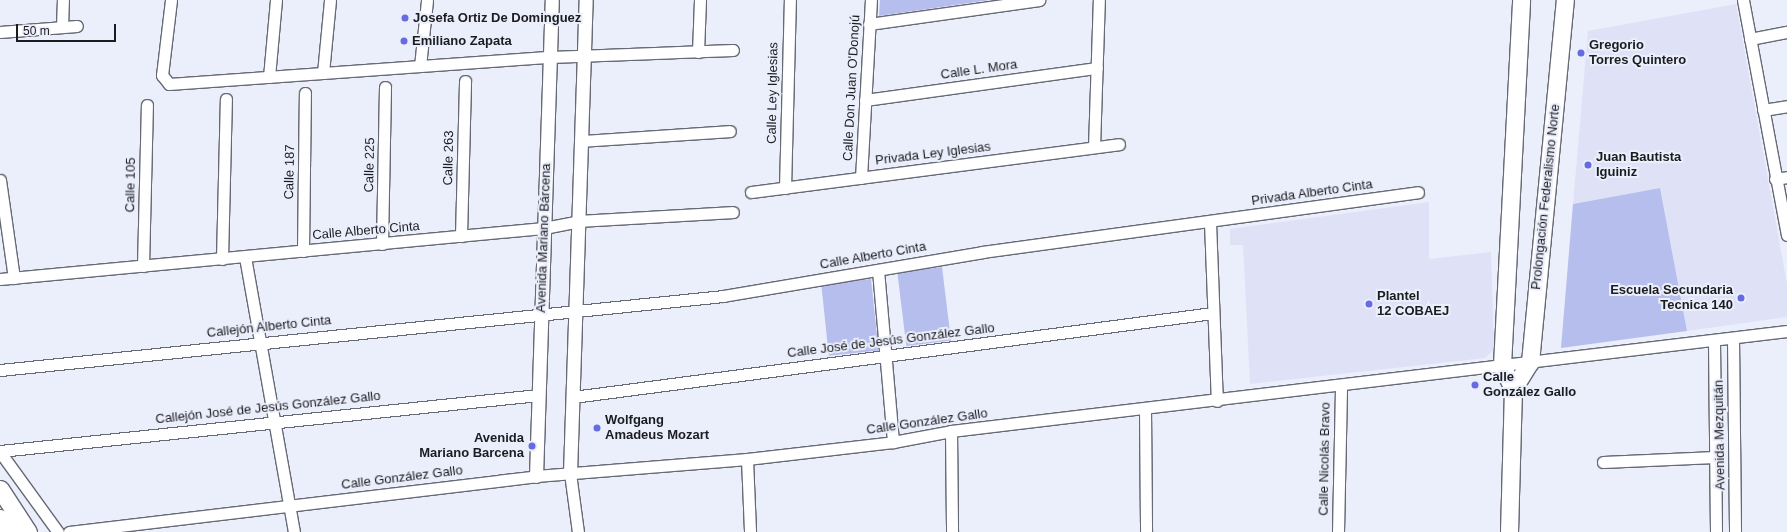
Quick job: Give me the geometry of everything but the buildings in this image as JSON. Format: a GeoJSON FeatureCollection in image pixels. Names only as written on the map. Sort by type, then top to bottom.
{"type":"FeatureCollection","features":[{"type":"Feature","properties":{"kind":"main road"},"geometry":{"type":"LineString","coordinates":[[1509,532],[1513,389],[1502,365],[1521,0]]}},
{"type":"Feature","properties":{"kind":"main road","name":"Prolongación Federalismo Norte"},"geometry":{"type":"LineString","coordinates":[[1513,389],[1530,362],[1565,0]]}},
{"type":"Feature","properties":{"kind":"main road"},"geometry":{"type":"LineString","coordinates":[[0,489],[28,532]]}},
{"type":"Feature","properties":{"kind":"main road"},"geometry":{"type":"LineString","coordinates":[[0,518],[9,532]]}},
{"type":"Feature","properties":{"kind":"street"},"geometry":{"type":"LineString","coordinates":[[62,27],[63,0]]}},
{"type":"Feature","properties":{"kind":"street"},"geometry":{"type":"LineString","coordinates":[[171,0],[162,75],[165,83],[584,55],[733,50]]}},
{"type":"Feature","properties":{"kind":"street"},"geometry":{"type":"LineString","coordinates":[[268,77],[276,0]]}},
{"type":"Feature","properties":{"kind":"street"},"geometry":{"type":"LineString","coordinates":[[323,73],[330,0]]}},
{"type":"Feature","properties":{"kind":"street"},"geometry":{"type":"LineString","coordinates":[[420,66],[427,0]]}},
{"type":"Feature","properties":{"kind":"street","name":"Avenida Mariano Bárcena"},"geometry":{"type":"LineString","coordinates":[[536,476],[552,0]]}},
{"type":"Feature","properties":{"kind":"street"},"geometry":{"type":"LineString","coordinates":[[578,532],[570,473],[586,0]]}},
{"type":"Feature","properties":{"kind":"street"},"geometry":{"type":"LineString","coordinates":[[698,52],[700,0]]}},
{"type":"Feature","properties":{"kind":"street","name":"Calle Ley Iglesias"},"geometry":{"type":"LineString","coordinates":[[785,188],[790,0]]}},
{"type":"Feature","properties":{"kind":"street","name":"Calle Don Juan O'Donojú"},"geometry":{"type":"LineString","coordinates":[[861,178],[871,0]]}},
{"type":"Feature","properties":{"kind":"street"},"geometry":{"type":"LineString","coordinates":[[869,24],[1039,0]]}},
{"type":"Feature","properties":{"kind":"street"},"geometry":{"type":"LineString","coordinates":[[1094,147],[1099,0]]}},
{"type":"Feature","properties":{"kind":"street"},"geometry":{"type":"LineString","coordinates":[[1743,0],[1762,110],[1787,235]]}},
{"type":"Feature","properties":{"kind":"street"},"geometry":{"type":"LineString","coordinates":[[0,32],[77,26]]}},
{"type":"Feature","properties":{"kind":"street"},"geometry":{"type":"LineString","coordinates":[[1750,39],[1787,32]]}},
{"type":"Feature","properties":{"kind":"street","name":"Calle L. Mora"},"geometry":{"type":"LineString","coordinates":[[865,100],[1097,68]]}},
{"type":"Feature","properties":{"kind":"street","name":"Calle 263"},"geometry":{"type":"LineString","coordinates":[[461,236],[465,81]]}},
{"type":"Feature","properties":{"kind":"street","name":"Calle 225"},"geometry":{"type":"LineString","coordinates":[[382,244],[385,87]]}},
{"type":"Feature","properties":{"kind":"street","name":"Calle 187"},"geometry":{"type":"LineString","coordinates":[[302,251],[305,93]]}},
{"type":"Feature","properties":{"kind":"street"},"geometry":{"type":"LineString","coordinates":[[222,259],[226,99]]}},
{"type":"Feature","properties":{"kind":"street","name":"Calle 105"},"geometry":{"type":"LineString","coordinates":[[143,266],[147,105]]}},
{"type":"Feature","properties":{"kind":"street"},"geometry":{"type":"LineString","coordinates":[[1762,110],[1787,106]]}},
{"type":"Feature","properties":{"kind":"street"},"geometry":{"type":"LineString","coordinates":[[581,141],[730,131]]}},
{"type":"Feature","properties":{"kind":"street","name":"Privada Ley Iglesias"},"geometry":{"type":"LineString","coordinates":[[751,192],[1119,144]]}},
{"type":"Feature","properties":{"kind":"street"},"geometry":{"type":"LineString","coordinates":[[1775,179],[1787,177]]}},
{"type":"Feature","properties":{"kind":"street"},"geometry":{"type":"LineString","coordinates":[[0,180],[14,278]]}},
{"type":"Feature","properties":{"kind":"street","name":"Privada Alberto Cinta"},"geometry":{"type":"LineString","coordinates":[[1210,222],[1418,192]]}},
{"type":"Feature","properties":{"kind":"street","name":"Calle Alberto Cinta"},"geometry":{"type":"LineString","coordinates":[[0,280],[544,228],[579,221],[733,212]]}},
{"type":"Feature","properties":{"kind":"street"},"geometry":{"type":"LineString","coordinates":[[1210,222],[1217,401]]}},
{"type":"Feature","properties":{"kind":"street","name":"Calle Alberto Cinta"},"geometry":{"type":"LineString","coordinates":[[541,314],[723,296],[982,252],[1210,222]]}},
{"type":"Feature","properties":{"kind":"street"},"geometry":{"type":"LineString","coordinates":[[245,256],[294,532]]}},
{"type":"Feature","properties":{"kind":"street"},"geometry":{"type":"LineString","coordinates":[[878,270],[893,442]]}},
{"type":"Feature","properties":{"kind":"street","name":"Calle José de Jesús González Gallo"},"geometry":{"type":"LineString","coordinates":[[573,396],[1214,313]]}},
{"type":"Feature","properties":{"kind":"street","name":"Callejón Alberto Cinta"},"geometry":{"type":"LineString","coordinates":[[0,370],[260,341],[541,314]]}},
{"type":"Feature","properties":{"kind":"street","name":"Calle González Gallo"},"geometry":{"type":"LineString","coordinates":[[69,532],[536,476],[747,459],[893,442],[951,431],[1145,410],[1787,331]]}},
{"type":"Feature","properties":{"kind":"street","name":"Avenida Mezquitán"},"geometry":{"type":"LineString","coordinates":[[1733,338],[1735,532]]}},
{"type":"Feature","properties":{"kind":"street","name":"Avenida Mezquitán"},"geometry":{"type":"LineString","coordinates":[[1714,341],[1716,532]]}},
{"type":"Feature","properties":{"kind":"street","name":"Calle Nicolás Bravo"},"geometry":{"type":"LineString","coordinates":[[1338,532],[1341,386]]}},
{"type":"Feature","properties":{"kind":"street","name":"Callejón José de Jesús González Gallo"},"geometry":{"type":"LineString","coordinates":[[0,452],[274,420],[538,395]]}},
{"type":"Feature","properties":{"kind":"street"},"geometry":{"type":"LineString","coordinates":[[1145,410],[1146,532]]}},
{"type":"Feature","properties":{"kind":"street"},"geometry":{"type":"LineString","coordinates":[[951,431],[952,532]]}},
{"type":"Feature","properties":{"kind":"street"},"geometry":{"type":"LineString","coordinates":[[0,452],[58,532]]}},
{"type":"Feature","properties":{"kind":"street"},"geometry":{"type":"LineString","coordinates":[[1603,462],[1715,457]]}},
{"type":"Feature","properties":{"kind":"street"},"geometry":{"type":"LineString","coordinates":[[747,459],[750,532]]}},
{"type":"Feature","properties":{"kind":"shaded area"},"geometry":{"type":"Polygon","coordinates":[[[880,0],[990,0],[879,16],[880,0]]]}},
{"type":"Feature","properties":{"kind":"shaded area"},"geometry":{"type":"Polygon","coordinates":[[[1736,4],[1787,284],[1787,317],[1687,331],[1660,188],[1573,204],[1588,31],[1736,4]]]}},
{"type":"Feature","properties":{"kind":"shaded area"},"geometry":{"type":"Polygon","coordinates":[[[1660,188],[1687,331],[1561,348],[1573,204],[1660,188]]]}},
{"type":"Feature","properties":{"kind":"shaded area","name":"Plantel 12 COBAEJ"},"geometry":{"type":"Polygon","coordinates":[[[1429,202],[1429,259],[1491,252],[1494,349],[1485,358],[1250,384],[1243,245],[1230,245],[1230,229],[1429,202]]]}},
{"type":"Feature","properties":{"kind":"shaded area"},"geometry":{"type":"Polygon","coordinates":[[[942,267],[951,340],[906,346],[897,272],[942,267]]]}},
{"type":"Feature","properties":{"kind":"shaded area"},"geometry":{"type":"Polygon","coordinates":[[[871,279],[879,351],[829,356],[821,284],[871,279]]]}},
{"type":"Feature","properties":{"kind":"place","name":"Josefa Ortiz De Dominguez"},"geometry":{"type":"Point","coordinates":[405,18]}},
{"type":"Feature","properties":{"kind":"place","name":"Emiliano Zapata"},"geometry":{"type":"Point","coordinates":[404,41]}},
{"type":"Feature","properties":{"kind":"place","name":"Gregorio Torres Quintero"},"geometry":{"type":"Point","coordinates":[1581,53]}},
{"type":"Feature","properties":{"kind":"place","name":"Juan Bautista Iguiniz"},"geometry":{"type":"Point","coordinates":[1588,165]}},
{"type":"Feature","properties":{"kind":"place","name":"Escuela Secundaria Tecnica 140"},"geometry":{"type":"Point","coordinates":[1741,298]}},
{"type":"Feature","properties":{"kind":"place","name":"Plantel 12 COBAEJ"},"geometry":{"type":"Point","coordinates":[1369,304]}},
{"type":"Feature","properties":{"kind":"place","name":"Calle González Gallo"},"geometry":{"type":"Point","coordinates":[1475,385]}},
{"type":"Feature","properties":{"kind":"place","name":"Wolfgang Amadeus Mozart"},"geometry":{"type":"Point","coordinates":[597,428]}},
{"type":"Feature","properties":{"kind":"place","name":"Avenida Mariano Barcena"},"geometry":{"type":"Point","coordinates":[532,446]}}]}
